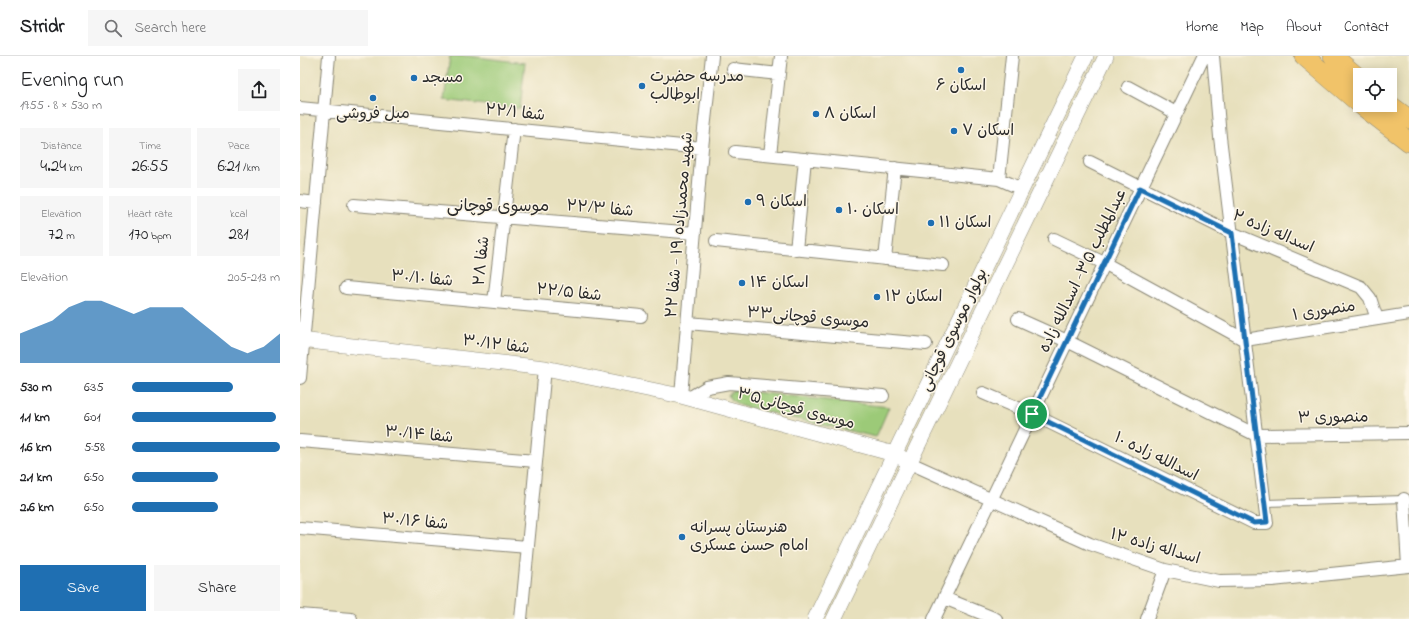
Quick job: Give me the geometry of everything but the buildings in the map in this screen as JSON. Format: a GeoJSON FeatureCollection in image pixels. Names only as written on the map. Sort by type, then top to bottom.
{"type":"FeatureCollection","features":[{"type":"Feature","properties":{"kind":"main road"},"geometry":{"type":"LineString","coordinates":[[1304,56],[1353,97]]}},
{"type":"Feature","properties":{"kind":"main road"},"geometry":{"type":"LineString","coordinates":[[1333,56],[1353,74]]}},
{"type":"Feature","properties":{"kind":"main road"},"geometry":{"type":"LineString","coordinates":[[1397,110],[1409,119]]}},
{"type":"Feature","properties":{"kind":"main road"},"geometry":{"type":"LineString","coordinates":[[1371,112],[1409,142]]}},
{"type":"Feature","properties":{"kind":"street"},"geometry":{"type":"LineString","coordinates":[[300,378],[304,287],[316,203],[329,56]]}},
{"type":"Feature","properties":{"kind":"street","name":"شهید محمدزاده ۱۹ - شفا ۲۲"},"geometry":{"type":"LineString","coordinates":[[685,397],[688,323],[695,233],[712,56]]}},
{"type":"Feature","properties":{"kind":"street"},"geometry":{"type":"LineString","coordinates":[[770,155],[781,56]]}},
{"type":"Feature","properties":{"kind":"street"},"geometry":{"type":"LineString","coordinates":[[999,179],[1012,56]]}},
{"type":"Feature","properties":{"kind":"street","name":"بولوار موسوی قوچانی"},"geometry":{"type":"LineString","coordinates":[[815,619],[1086,56]]}},
{"type":"Feature","properties":{"kind":"street","name":"بولوار موسوی قوچانی"},"geometry":{"type":"LineString","coordinates":[[834,619],[1106,56]]}},
{"type":"Feature","properties":{"kind":"street","name":"عبدالمطلب ۳۵- اسدالله زاده"},"geometry":{"type":"LineString","coordinates":[[934,619],[1204,56]]}},
{"type":"Feature","properties":{"kind":"street"},"geometry":{"type":"LineString","coordinates":[[1214,56],[1220,137],[1265,503]]}},
{"type":"Feature","properties":{"kind":"street"},"geometry":{"type":"LineString","coordinates":[[733,69],[779,74]]}},
{"type":"Feature","properties":{"kind":"street"},"geometry":{"type":"LineString","coordinates":[[1074,80],[1090,89]]}},
{"type":"Feature","properties":{"kind":"street"},"geometry":{"type":"LineString","coordinates":[[1128,87],[1176,113]]}},
{"type":"Feature","properties":{"kind":"street","name":"۲۲/۱ شفا"},"geometry":{"type":"LineString","coordinates":[[300,108],[702,148]]}},
{"type":"Feature","properties":{"kind":"street","name":"شفا ۲۸"},"geometry":{"type":"LineString","coordinates":[[494,302],[514,129]]}},
{"type":"Feature","properties":{"kind":"street"},"geometry":{"type":"LineString","coordinates":[[735,152],[999,179],[1022,189]]}},
{"type":"Feature","properties":{"kind":"street"},"geometry":{"type":"LineString","coordinates":[[796,250],[805,159]]}},
{"type":"Feature","properties":{"kind":"street","name":"اسداله زاده ۲"},"geometry":{"type":"LineString","coordinates":[[1090,162],[1232,233],[1361,287],[1370,298],[1377,319]]}},
{"type":"Feature","properties":{"kind":"street"},"geometry":{"type":"LineString","coordinates":[[885,259],[895,168]]}},
{"type":"Feature","properties":{"kind":"street"},"geometry":{"type":"LineString","coordinates":[[300,201],[316,203]]}},
{"type":"Feature","properties":{"kind":"street","name":"شفا ۲۲/۳"},"geometry":{"type":"LineString","coordinates":[[354,205],[695,233]]}},
{"type":"Feature","properties":{"kind":"street"},"geometry":{"type":"LineString","coordinates":[[1054,239],[1104,263],[1245,340]]}},
{"type":"Feature","properties":{"kind":"street"},"geometry":{"type":"LineString","coordinates":[[716,241],[943,265]]}},
{"type":"Feature","properties":{"kind":"street","name":"شفا ۳۰/۱۰"},"geometry":{"type":"LineString","coordinates":[[346,288],[494,302]]}},
{"type":"Feature","properties":{"kind":"street","name":"شفا ۲۲/۵"},"geometry":{"type":"LineString","coordinates":[[494,302],[641,316]]}},
{"type":"Feature","properties":{"kind":"street","name":"منصوری ۱"},"geometry":{"type":"LineString","coordinates":[[1245,340],[1409,314]]}},
{"type":"Feature","properties":{"kind":"street"},"geometry":{"type":"LineString","coordinates":[[1018,319],[1067,341],[1256,435]]}},
{"type":"Feature","properties":{"kind":"street","name":"موسوی قوچانی۳۳"},"geometry":{"type":"LineString","coordinates":[[688,323],[926,344]]}},
{"type":"Feature","properties":{"kind":"street","name":"شفا ۳۰/۱۲"},"geometry":{"type":"LineString","coordinates":[[302,340],[545,368],[685,397]]}},
{"type":"Feature","properties":{"kind":"street"},"geometry":{"type":"LineString","coordinates":[[521,619],[545,368]]}},
{"type":"Feature","properties":{"kind":"street","name":"موسوی قوچانی۳۵"},"geometry":{"type":"LineString","coordinates":[[685,397],[707,387],[729,383],[883,396]]}},
{"type":"Feature","properties":{"kind":"street","name":"اسدالله زاده ۱۰"},"geometry":{"type":"LineString","coordinates":[[983,393],[1032,414],[1254,523],[1267,522],[1265,503]]}},
{"type":"Feature","properties":{"kind":"street","name":"موسوی قوچانی۳۵"},"geometry":{"type":"LineString","coordinates":[[685,397],[894,454],[910,463]]}},
{"type":"Feature","properties":{"kind":"street","name":"منصوری ۳"},"geometry":{"type":"LineString","coordinates":[[1256,435],[1409,433]]}},
{"type":"Feature","properties":{"kind":"street","name":"شفا ۳۰/۱۴"},"geometry":{"type":"LineString","coordinates":[[300,441],[536,461]]}},
{"type":"Feature","properties":{"kind":"street","name":"اسداله زاده ۱۲"},"geometry":{"type":"LineString","coordinates":[[910,463],[1090,544],[1165,570],[1219,581],[1272,580],[1408,566]]}},
{"type":"Feature","properties":{"kind":"street"},"geometry":{"type":"LineString","coordinates":[[1407,499],[1408,566]]}},
{"type":"Feature","properties":{"kind":"street","name":"شفا ۳۰/۱۶"},"geometry":{"type":"LineString","coordinates":[[300,528],[528,547]]}},
{"type":"Feature","properties":{"kind":"street"},"geometry":{"type":"LineString","coordinates":[[1147,619],[1165,570]]}},
{"type":"Feature","properties":{"kind":"street"},"geometry":{"type":"LineString","coordinates":[[944,598],[996,619]]}},
{"type":"Feature","properties":{"kind":"street"},"geometry":{"type":"LineString","coordinates":[[300,614],[351,619]]}},
{"type":"Feature","properties":{"kind":"lane"},"geometry":{"type":"LineString","coordinates":[[1265,503],[1407,499]]}},
{"type":"Feature","properties":{"kind":"green space"},"geometry":{"type":"Polygon","coordinates":[[[450,56],[468,56],[525,63],[520,109],[444,100],[450,56]]]}},
{"type":"Feature","properties":{"kind":"green space"},"geometry":{"type":"Polygon","coordinates":[[[735,390],[889,407],[876,437],[741,406],[730,399],[728,394],[735,390]]]}},
{"type":"Feature","properties":{"kind":"place","name":"اسکان ۶"},"geometry":{"type":"Point","coordinates":[961,70]}},
{"type":"Feature","properties":{"kind":"place","name":"مسجد"},"geometry":{"type":"Point","coordinates":[414,78]}},
{"type":"Feature","properties":{"kind":"place","name":"مدرسه حضرت ابوطالب"},"geometry":{"type":"Point","coordinates":[642,86]}},
{"type":"Feature","properties":{"kind":"place","name":"مبل فروشی"},"geometry":{"type":"Point","coordinates":[373,98]}},
{"type":"Feature","properties":{"kind":"place","name":"اسکان ۸"},"geometry":{"type":"Point","coordinates":[816,114]}},
{"type":"Feature","properties":{"kind":"place","name":"اسکان ۷"},"geometry":{"type":"Point","coordinates":[954,131]}},
{"type":"Feature","properties":{"kind":"place","name":"اسکان ۹"},"geometry":{"type":"Point","coordinates":[748,202]}},
{"type":"Feature","properties":{"kind":"place","name":"اسکان ۱۰"},"geometry":{"type":"Point","coordinates":[839,210]}},
{"type":"Feature","properties":{"kind":"place","name":"اسکان ۱۱"},"geometry":{"type":"Point","coordinates":[931,223]}},
{"type":"Feature","properties":{"kind":"place","name":"اسکان ۱۴"},"geometry":{"type":"Point","coordinates":[742,283]}},
{"type":"Feature","properties":{"kind":"place","name":"اسکان ۱۲"},"geometry":{"type":"Point","coordinates":[877,297]}},
{"type":"Feature","properties":{"kind":"place","name":"هنرستان پسرانه امام حسن عسکری"},"geometry":{"type":"Point","coordinates":[682,537]}},
{"type":"Feature","properties":{"kind":"district","name":"موسوی قوچانی"},"geometry":{"type":"Point","coordinates":[498,206]}},
{"type":"Feature","properties":{"kind":"route"},"geometry":{"type":"LineString","coordinates":[[1140,188],[1232,233],[1267,522],[1254,523],[1032,414],[1140,188]]}}]}
